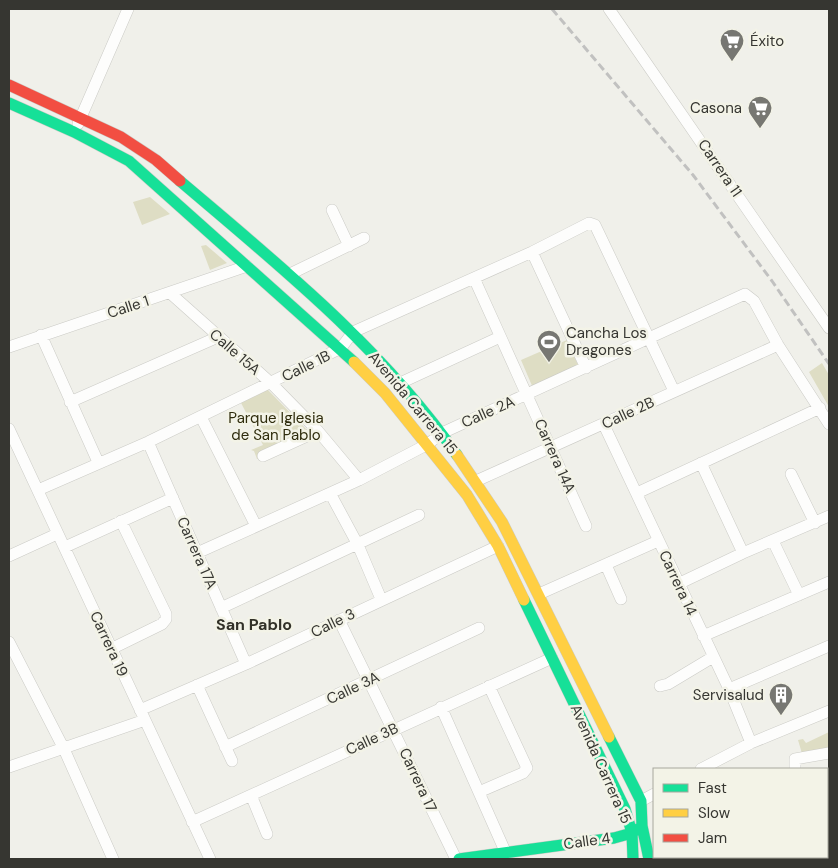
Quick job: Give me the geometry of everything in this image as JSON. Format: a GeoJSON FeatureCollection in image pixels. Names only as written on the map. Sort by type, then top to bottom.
{"type":"FeatureCollection","features":[{"type":"Feature","properties":{"kind":"main road","name":"Avenida Carrera 15"},"geometry":{"type":"LineString","coordinates":[[9,85],[121,137],[156,160],[290,274],[353,332],[442,433],[502,522],[540,594],[641,801],[648,825],[652,858]]}},
{"type":"Feature","properties":{"kind":"main road","name":"Avenida Carrera 15"},"geometry":{"type":"LineString","coordinates":[[9,103],[74,132],[129,161],[341,348],[385,393],[428,444],[467,494],[498,546],[625,809],[632,833],[633,859]]}},
{"type":"Feature","properties":{"kind":"main road","name":"Calle 4"},"geometry":{"type":"LineString","coordinates":[[457,859],[505,851],[614,838],[632,833],[648,825]]}},
{"type":"Feature","properties":{"kind":"street"},"geometry":{"type":"LineString","coordinates":[[74,132],[128,9]]}},
{"type":"Feature","properties":{"kind":"street","name":"Carrera 11"},"geometry":{"type":"LineString","coordinates":[[609,9],[829,328]]}},
{"type":"Feature","properties":{"kind":"street"},"geometry":{"type":"LineString","coordinates":[[332,210],[349,246]]}},
{"type":"Feature","properties":{"kind":"street","name":"Calle 1B"},"geometry":{"type":"LineString","coordinates":[[38,490],[201,417],[341,348],[353,332],[532,252],[588,223],[595,225],[648,340]]}},
{"type":"Feature","properties":{"kind":"street"},"geometry":{"type":"LineString","coordinates":[[290,274],[364,238]]}},
{"type":"Feature","properties":{"kind":"street"},"geometry":{"type":"LineString","coordinates":[[532,252],[586,368]]}},
{"type":"Feature","properties":{"kind":"street","name":"Calle 1"},"geometry":{"type":"LineString","coordinates":[[9,347],[247,266]]}},
{"type":"Feature","properties":{"kind":"street","name":"Carrera 14A"},"geometry":{"type":"LineString","coordinates":[[474,278],[586,526]]}},
{"type":"Feature","properties":{"kind":"street","name":"Calle 15A"},"geometry":{"type":"LineString","coordinates":[[170,293],[271,383],[318,432],[358,480]]}},
{"type":"Feature","properties":{"kind":"street","name":"Calle 2A"},"geometry":{"type":"LineString","coordinates":[[197,553],[358,480],[428,444],[442,433],[745,294],[754,301],[778,345]]}},
{"type":"Feature","properties":{"kind":"street"},"geometry":{"type":"LineString","coordinates":[[41,335],[98,462]]}},
{"type":"Feature","properties":{"kind":"street"},"geometry":{"type":"LineString","coordinates":[[70,402],[218,337]]}},
{"type":"Feature","properties":{"kind":"street"},"geometry":{"type":"LineString","coordinates":[[398,384],[500,337]]}},
{"type":"Feature","properties":{"kind":"street"},"geometry":{"type":"LineString","coordinates":[[648,340],[674,391]]}},
{"type":"Feature","properties":{"kind":"street"},"geometry":{"type":"LineString","coordinates":[[778,345],[829,424]]}},
{"type":"Feature","properties":{"kind":"street","name":"Calle 2B"},"geometry":{"type":"LineString","coordinates":[[476,481],[778,345]]}},
{"type":"Feature","properties":{"kind":"street"},"geometry":{"type":"LineString","coordinates":[[637,493],[820,408]]}},
{"type":"Feature","properties":{"kind":"street"},"geometry":{"type":"LineString","coordinates":[[201,417],[256,526]]}},
{"type":"Feature","properties":{"kind":"street","name":"Carrera 14"},"geometry":{"type":"LineString","coordinates":[[604,425],[729,690],[751,743]]}},
{"type":"Feature","properties":{"kind":"street","name":"Carrera 19"},"geometry":{"type":"LineString","coordinates":[[9,429],[210,859]]}},
{"type":"Feature","properties":{"kind":"street"},"geometry":{"type":"LineString","coordinates":[[263,456],[318,432]]}},
{"type":"Feature","properties":{"kind":"street","name":"Carrera 17A"},"geometry":{"type":"LineString","coordinates":[[148,442],[246,664]]}},
{"type":"Feature","properties":{"kind":"street"},"geometry":{"type":"LineString","coordinates":[[701,463],[743,553]]}},
{"type":"Feature","properties":{"kind":"street"},"geometry":{"type":"LineString","coordinates":[[791,474],[815,522]]}},
{"type":"Feature","properties":{"kind":"street"},"geometry":{"type":"LineString","coordinates":[[330,493],[358,545],[381,600]]}},
{"type":"Feature","properties":{"kind":"street"},"geometry":{"type":"LineString","coordinates":[[65,547],[173,498]]}},
{"type":"Feature","properties":{"kind":"street"},"geometry":{"type":"LineString","coordinates":[[221,608],[419,515]]}},
{"type":"Feature","properties":{"kind":"street"},"geometry":{"type":"LineString","coordinates":[[678,584],[743,553],[829,516]]}},
{"type":"Feature","properties":{"kind":"street"},"geometry":{"type":"LineString","coordinates":[[111,648],[162,624],[166,619],[166,614],[121,521]]}},
{"type":"Feature","properties":{"kind":"street"},"geometry":{"type":"LineString","coordinates":[[9,556],[57,534]]}},
{"type":"Feature","properties":{"kind":"street"},"geometry":{"type":"LineString","coordinates":[[540,594],[658,540]]}},
{"type":"Feature","properties":{"kind":"street"},"geometry":{"type":"LineString","coordinates":[[773,541],[800,595]]}},
{"type":"Feature","properties":{"kind":"street","name":"Calle 3"},"geometry":{"type":"LineString","coordinates":[[9,767],[64,749],[142,715],[197,685],[498,546]]}},
{"type":"Feature","properties":{"kind":"street"},"geometry":{"type":"LineString","coordinates":[[606,565],[621,599]]}},
{"type":"Feature","properties":{"kind":"street"},"geometry":{"type":"LineString","coordinates":[[703,636],[829,582]]}},
{"type":"Feature","properties":{"kind":"street","name":"Carrera 17"},"geometry":{"type":"LineString","coordinates":[[339,620],[457,859]]}},
{"type":"Feature","properties":{"kind":"street","name":"Calle 3A"},"geometry":{"type":"LineString","coordinates":[[226,747],[479,628]]}},
{"type":"Feature","properties":{"kind":"street"},"geometry":{"type":"LineString","coordinates":[[9,642],[64,749],[113,859]]}},
{"type":"Feature","properties":{"kind":"street"},"geometry":{"type":"LineString","coordinates":[[729,690],[829,646]]}},
{"type":"Feature","properties":{"kind":"street","name":"Calle 3B"},"geometry":{"type":"LineString","coordinates":[[192,822],[552,658]]}},
{"type":"Feature","properties":{"kind":"street"},"geometry":{"type":"LineString","coordinates":[[660,686],[668,684],[713,658]]}},
{"type":"Feature","properties":{"kind":"street"},"geometry":{"type":"LineString","coordinates":[[197,685],[232,761]]}},
{"type":"Feature","properties":{"kind":"street"},"geometry":{"type":"LineString","coordinates":[[479,792],[523,773],[527,768],[489,686]]}},
{"type":"Feature","properties":{"kind":"street"},"geometry":{"type":"LineString","coordinates":[[441,707],[505,851]]}},
{"type":"Feature","properties":{"kind":"street"},"geometry":{"type":"LineString","coordinates":[[703,768],[751,743],[829,710]]}},
{"type":"Feature","properties":{"kind":"street"},"geometry":{"type":"LineString","coordinates":[[795,764],[829,753]]}},
{"type":"Feature","properties":{"kind":"street"},"geometry":{"type":"LineString","coordinates":[[251,795],[267,834]]}},
{"type":"Feature","properties":{"kind":"street"},"geometry":{"type":"LineString","coordinates":[[641,801],[653,795]]}},
{"type":"Feature","properties":{"kind":"green space"},"geometry":{"type":"Polygon","coordinates":[[[150,197],[170,214],[142,225],[133,202],[150,197]]]}},
{"type":"Feature","properties":{"kind":"green space"},"geometry":{"type":"Polygon","coordinates":[[[206,245],[227,263],[210,270],[201,246],[206,245]]]}},
{"type":"Feature","properties":{"kind":"green space","name":"Cancha Los Dragones"},"geometry":{"type":"Polygon","coordinates":[[[567,340],[578,365],[533,388],[521,360],[567,340]]]}},
{"type":"Feature","properties":{"kind":"green space"},"geometry":{"type":"Polygon","coordinates":[[[822,363],[829,375],[829,407],[809,372],[822,363]]]}},
{"type":"Feature","properties":{"kind":"green space","name":"Parque Iglesia de San Pablo"},"geometry":{"type":"Polygon","coordinates":[[[267,389],[309,432],[257,459],[254,451],[251,450],[263,445],[240,401],[267,389]]]}},
{"type":"Feature","properties":{"kind":"green space"},"geometry":{"type":"Polygon","coordinates":[[[829,732],[829,751],[803,757],[798,740],[803,739],[806,743],[829,732]]]}},
{"type":"Feature","properties":{"kind":"green space"},"geometry":{"type":"Polygon","coordinates":[[[829,801],[829,859],[709,859],[828,858],[829,801]]]}},
{"type":"Feature","properties":{"kind":"railway"},"geometry":{"type":"LineString","coordinates":[[552,9],[693,175],[772,281],[829,364]]}},
{"type":"Feature","properties":{"kind":"traffic: fast"},"geometry":{"type":"LineString","coordinates":[[9,103],[74,132],[129,161],[354,362]]}},
{"type":"Feature","properties":{"kind":"traffic: fast"},"geometry":{"type":"LineString","coordinates":[[180,181],[328,309],[396,379],[428,416],[457,455]]}},
{"type":"Feature","properties":{"kind":"traffic: fast"},"geometry":{"type":"LineString","coordinates":[[524,600],[625,809],[632,833],[633,859]]}},
{"type":"Feature","properties":{"kind":"traffic: fast"},"geometry":{"type":"LineString","coordinates":[[609,737],[641,801],[642,826],[649,859]]}},
{"type":"Feature","properties":{"kind":"traffic: fast"},"geometry":{"type":"LineString","coordinates":[[459,859],[614,838],[632,833],[641,827]]}},
{"type":"Feature","properties":{"kind":"traffic: slow"},"geometry":{"type":"LineString","coordinates":[[354,362],[385,393],[467,495],[498,546],[524,600]]}},
{"type":"Feature","properties":{"kind":"traffic: slow"},"geometry":{"type":"LineString","coordinates":[[457,455],[502,522],[609,737]]}},
{"type":"Feature","properties":{"kind":"traffic: jam"},"geometry":{"type":"LineString","coordinates":[[9,85],[121,137],[156,160],[180,181]]}},
{"type":"Feature","properties":{"kind":"place","name":"Éxito"},"geometry":{"type":"Point","coordinates":[732,62]}},
{"type":"Feature","properties":{"kind":"place","name":"Casona"},"geometry":{"type":"Point","coordinates":[760,129]}},
{"type":"Feature","properties":{"kind":"place","name":"Cancha Los Dragones"},"geometry":{"type":"Point","coordinates":[549,363]}},
{"type":"Feature","properties":{"kind":"place","name":"Servisalud"},"geometry":{"type":"Point","coordinates":[781,716]}},
{"type":"Feature","properties":{"kind":"district","name":"San Pablo"},"geometry":{"type":"Point","coordinates":[254,624]}}]}
